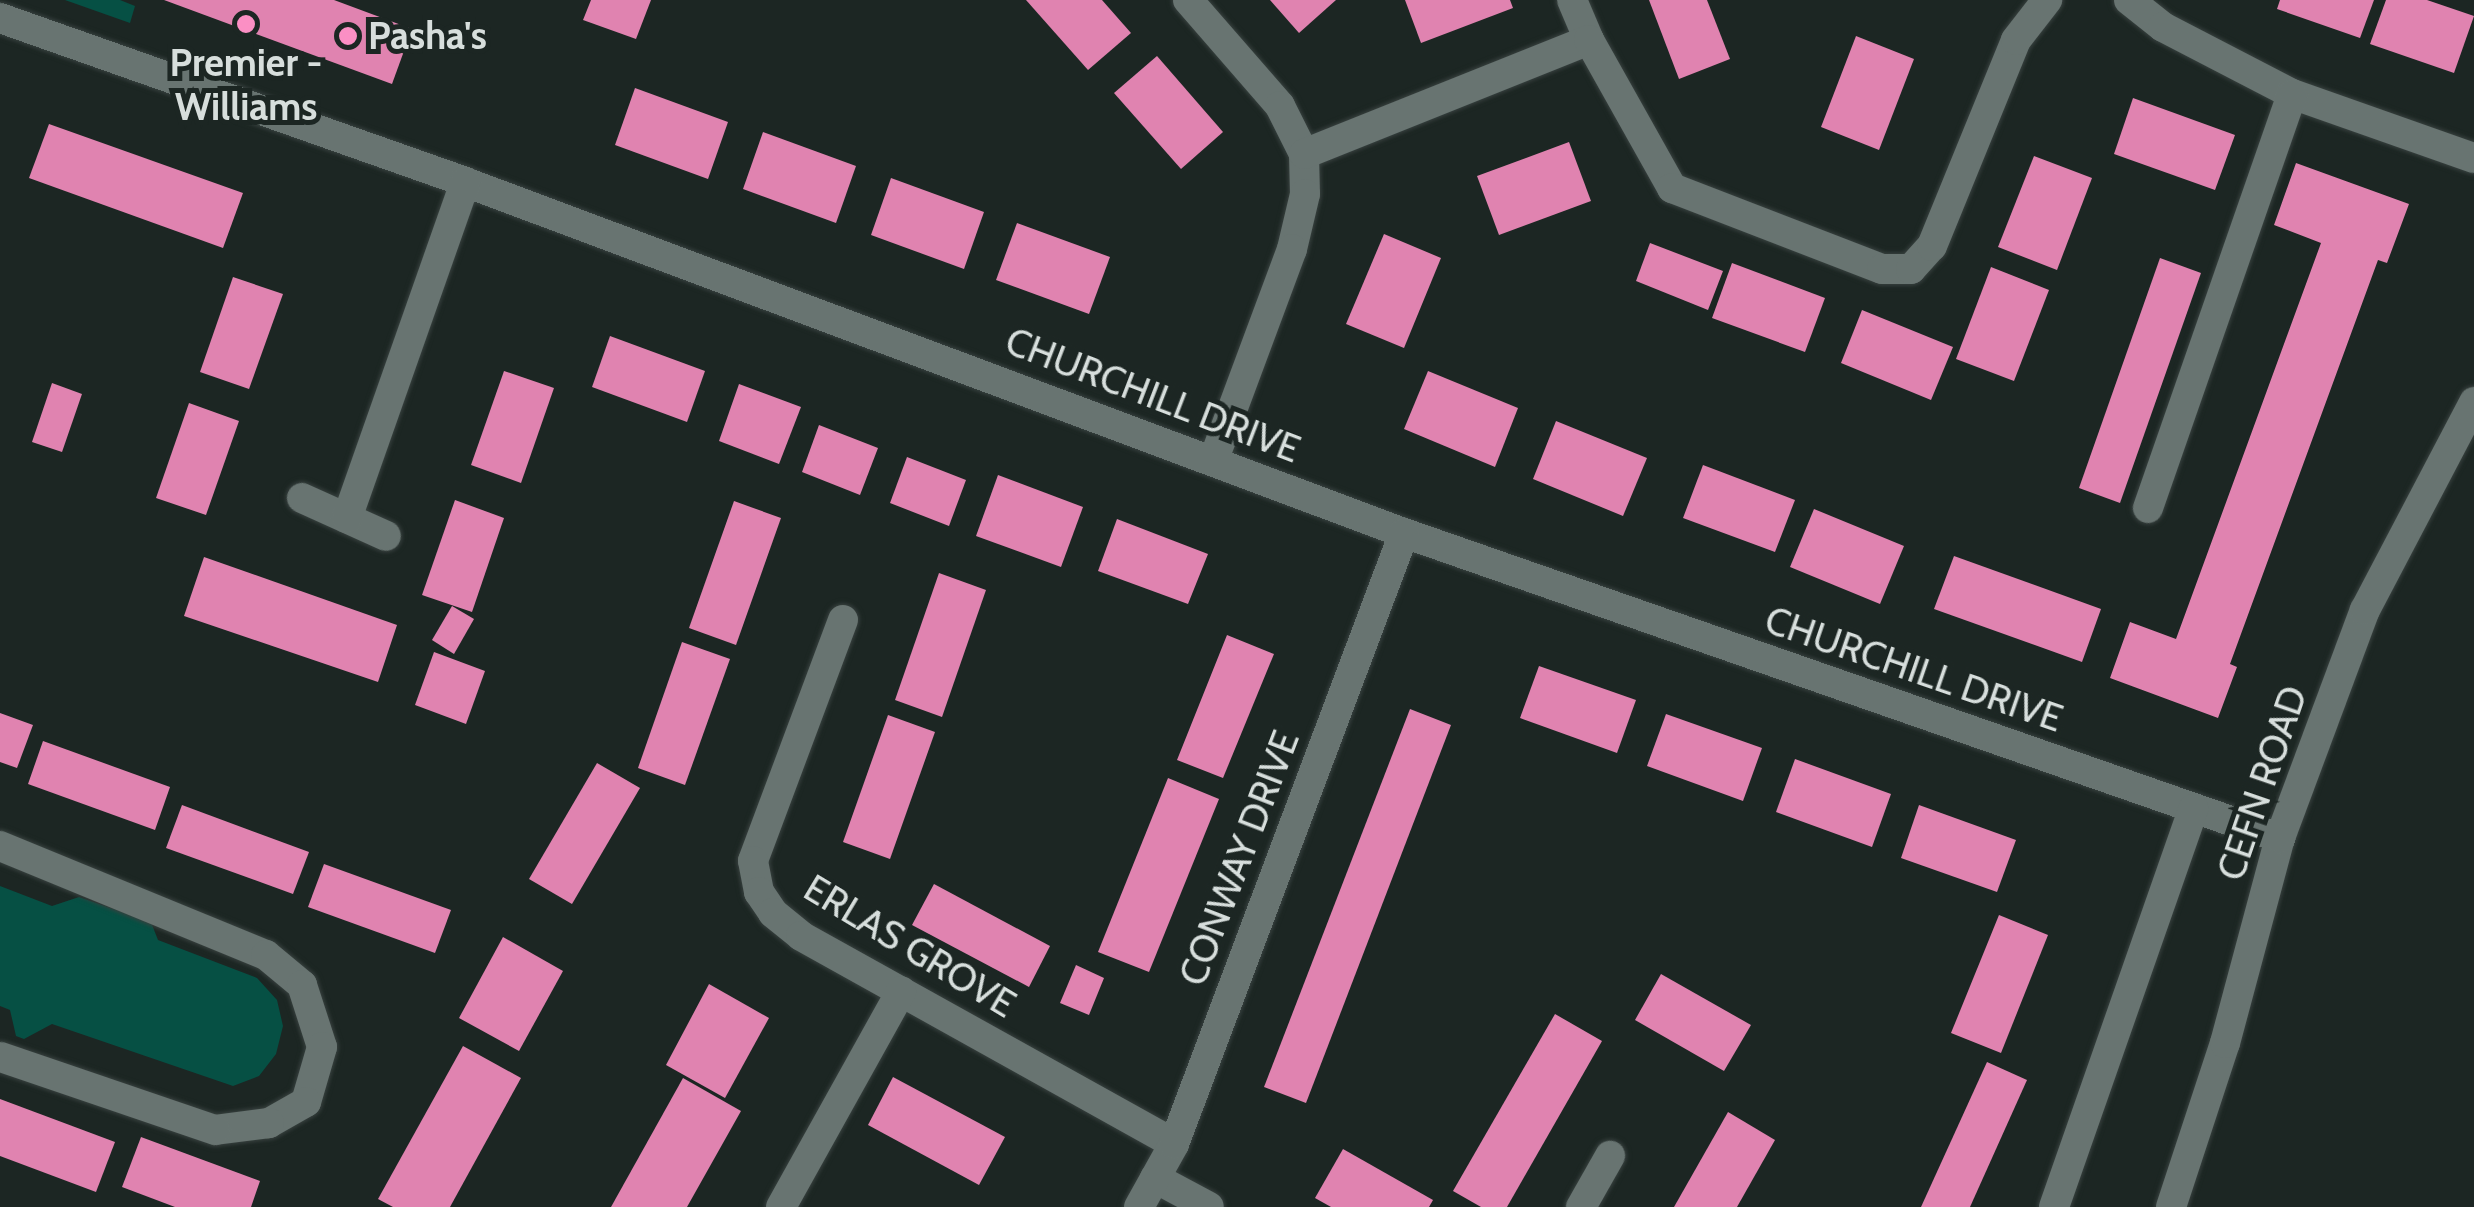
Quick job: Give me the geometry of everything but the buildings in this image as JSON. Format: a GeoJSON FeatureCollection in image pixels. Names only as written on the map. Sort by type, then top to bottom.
{"type":"FeatureCollection","features":[{"type":"Feature","properties":{"kind":"street"},"geometry":{"type":"LineString","coordinates":[[1188,0],[1280,106],[1304,154],[1305,194],[1292,248],[1214,459]]}},
{"type":"Feature","properties":{"kind":"street"},"geometry":{"type":"LineString","coordinates":[[1572,0],[1589,40],[1672,188],[1882,269],[1911,269],[1932,246],[2016,40],[2047,0]]}},
{"type":"Feature","properties":{"kind":"street"},"geometry":{"type":"LineString","coordinates":[[2129,0],[2163,27],[2292,94],[2474,158]]}},
{"type":"Feature","properties":{"kind":"street","name":"CHURCHILL DRIVE"},"geometry":{"type":"LineString","coordinates":[[0,18],[465,182],[1214,459],[1404,534],[2280,838]]}},
{"type":"Feature","properties":{"kind":"street"},"geometry":{"type":"LineString","coordinates":[[1304,154],[1589,40]]}},
{"type":"Feature","properties":{"kind":"street"},"geometry":{"type":"LineString","coordinates":[[2148,508],[2292,94]]}},
{"type":"Feature","properties":{"kind":"street"},"geometry":{"type":"LineString","coordinates":[[346,518],[465,182]]}},
{"type":"Feature","properties":{"kind":"street","name":"CEFN ROAD"},"geometry":{"type":"LineString","coordinates":[[2171,1207],[2225,1043],[2280,838],[2365,610],[2474,402]]}},
{"type":"Feature","properties":{"kind":"street"},"geometry":{"type":"LineString","coordinates":[[302,498],[386,536]]}},
{"type":"Feature","properties":{"kind":"street","name":"CONWAY DRIVE"},"geometry":{"type":"LineString","coordinates":[[1139,1207],[1174,1144],[1404,534]]}},
{"type":"Feature","properties":{"kind":"street","name":"ERLAS GROVE"},"geometry":{"type":"LineString","coordinates":[[843,620],[753,861],[759,892],[778,918],[801,936],[1174,1144]]}},
{"type":"Feature","properties":{"kind":"street","name":"CEFN ROAD"},"geometry":{"type":"LineString","coordinates":[[2054,1207],[2193,809]]}},
{"type":"Feature","properties":{"kind":"street"},"geometry":{"type":"LineString","coordinates":[[0,846],[266,955],[302,985],[322,1048],[306,1102],[269,1123],[214,1130],[0,1058]]}},
{"type":"Feature","properties":{"kind":"street"},"geometry":{"type":"LineString","coordinates":[[781,1207],[902,991]]}},
{"type":"Feature","properties":{"kind":"street"},"geometry":{"type":"LineString","coordinates":[[1581,1207],[1610,1156]]}},
{"type":"Feature","properties":{"kind":"street"},"geometry":{"type":"LineString","coordinates":[[1155,1178],[1209,1207]]}},
{"type":"Feature","properties":{"kind":"green space"},"geometry":{"type":"Polygon","coordinates":[[[65,0],[120,0],[135,6],[130,23],[65,0]]]}},
{"type":"Feature","properties":{"kind":"green space"},"geometry":{"type":"Polygon","coordinates":[[[0,886],[52,906],[79,897],[151,922],[158,940],[257,978],[277,1000],[283,1026],[276,1054],[259,1076],[233,1086],[52,1024],[24,1039],[16,1036],[10,1010],[0,1006],[0,886]]]}},
{"type":"Feature","properties":{"kind":"place","name":"Premier - Williams"},"geometry":{"type":"Point","coordinates":[246,24]}},
{"type":"Feature","properties":{"kind":"place","name":"Pasha's"},"geometry":{"type":"Point","coordinates":[348,36]}}]}
